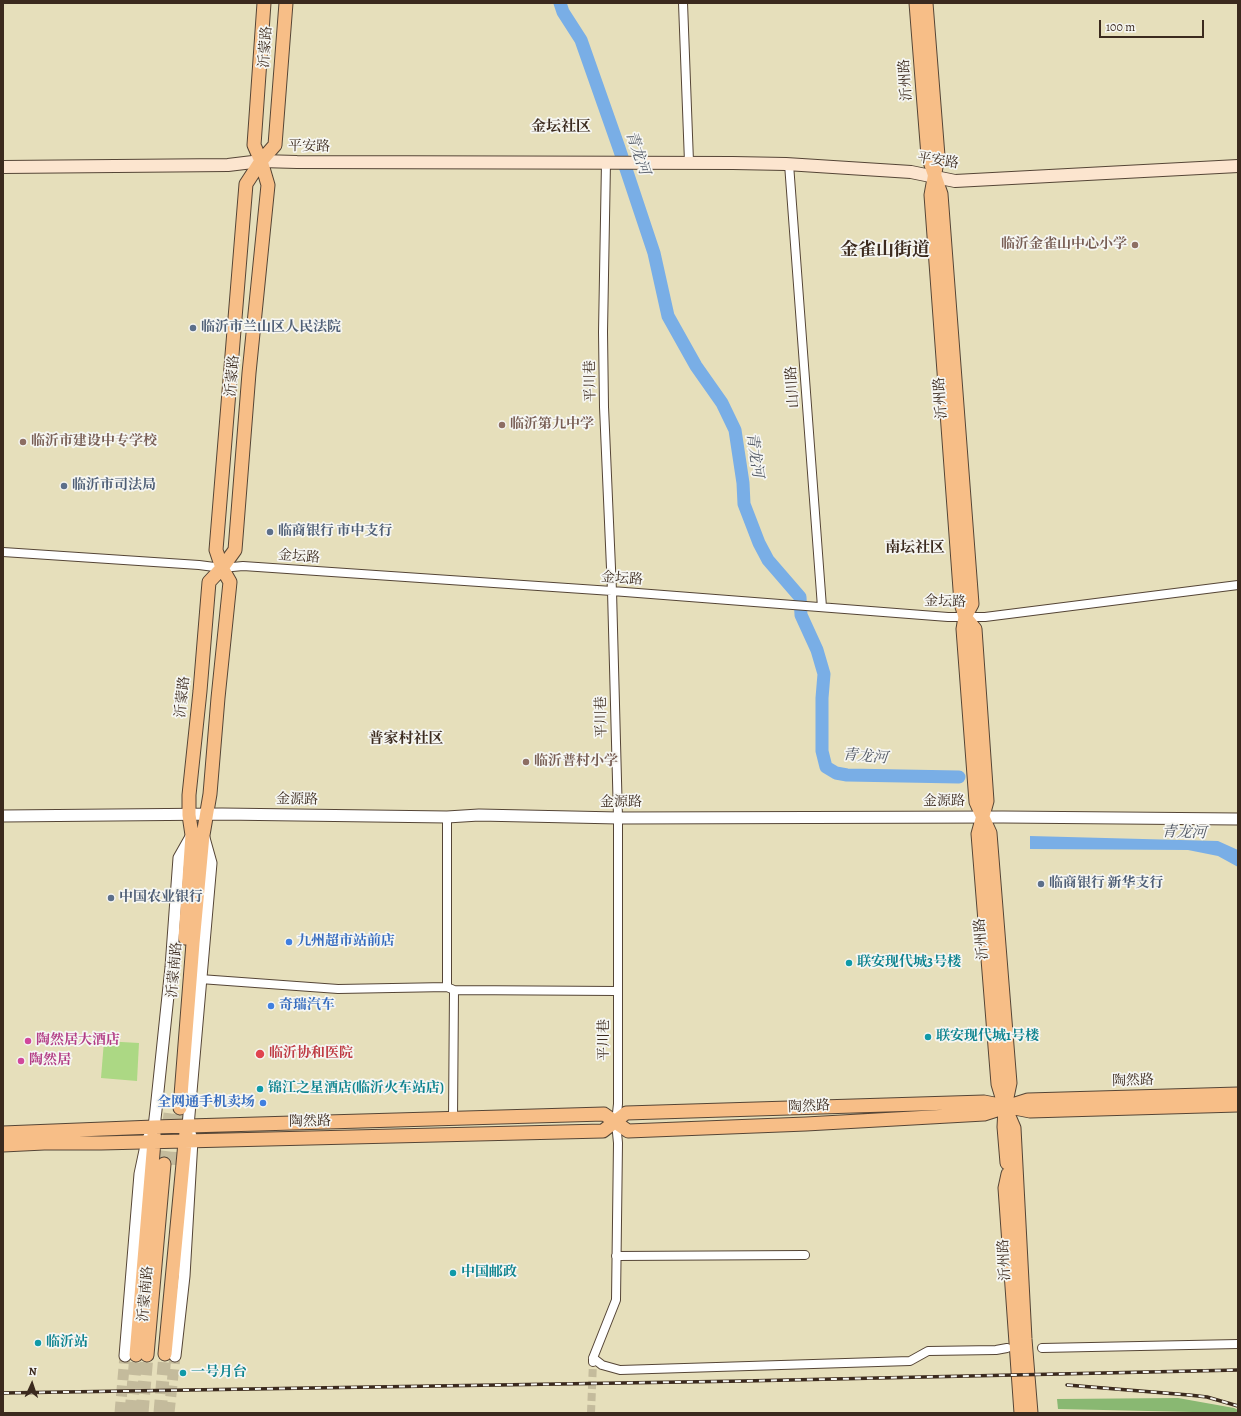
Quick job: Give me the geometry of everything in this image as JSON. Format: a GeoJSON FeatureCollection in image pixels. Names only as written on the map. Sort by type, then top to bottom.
{"type":"FeatureCollection","features":[{"type":"Feature","properties":{"kind":"main road","name":"沂蒙路"},"geometry":{"type":"LineString","coordinates":[[198,835],[189,816],[188,794],[200,691],[209,582],[222,568],[235,550],[250,366],[268,185],[261,161],[254,145],[264,3]]}},
{"type":"Feature","properties":{"kind":"main road","name":"沂蒙路"},"geometry":{"type":"LineString","coordinates":[[198,835],[206,815],[210,794],[230,582],[222,568],[216,550],[246,184],[261,161],[275,145],[286,3]]}},
{"type":"Feature","properties":{"kind":"main road","name":"沂州路"},"geometry":{"type":"LineString","coordinates":[[916,3],[928,156],[941,194],[972,604],[965,617],[963,629],[976,802],[990,833],[1010,1083],[1005,1107],[1004,1128],[1012,1175],[1031,1413]]}},
{"type":"Feature","properties":{"kind":"main road","name":"沂州路"},"geometry":{"type":"LineString","coordinates":[[926,3],[938,156],[935,177]]}},
{"type":"Feature","properties":{"kind":"main road","name":"平安路"},"geometry":{"type":"LineString","coordinates":[[3,167],[228,165],[261,161],[689,162],[789,164],[911,172],[955,181],[1238,166]]}},
{"type":"Feature","properties":{"kind":"main road","name":"沂蒙南路"},"geometry":{"type":"LineString","coordinates":[[175,1107],[198,835]]}},
{"type":"Feature","properties":{"kind":"main road","name":"陶然路"},"geometry":{"type":"LineString","coordinates":[[1005,1107],[1028,1100],[1238,1094]]}},
{"type":"Feature","properties":{"kind":"main road","name":"陶然路"},"geometry":{"type":"LineString","coordinates":[[3,1145],[603,1131],[626,1113],[984,1102],[1030,1111],[1238,1105]]}},
{"type":"Feature","properties":{"kind":"main road","name":"陶然路"},"geometry":{"type":"LineString","coordinates":[[3,1133],[154,1127],[604,1114],[616,1122]]}},
{"type":"Feature","properties":{"kind":"main road"},"geometry":{"type":"LineString","coordinates":[[151,1355],[189,1140],[188,1126]]}},
{"type":"Feature","properties":{"kind":"main road"},"geometry":{"type":"LineString","coordinates":[[151,1355],[151,1141],[154,1127]]}},
{"type":"Feature","properties":{"kind":"main road","name":"沂蒙南路"},"geometry":{"type":"LineString","coordinates":[[151,1355],[169,1164]]}},
{"type":"Feature","properties":{"kind":"main road","name":"沂州路"},"geometry":{"type":"LineString","coordinates":[[1012,1175],[1026,1413]]}},
{"type":"Feature","properties":{"kind":"main road"},"geometry":{"type":"LineString","coordinates":[[1012,1175],[1005,1188],[1021,1413]]}},
{"type":"Feature","properties":{"kind":"main road"},"geometry":{"type":"LineString","coordinates":[[1012,1175],[1021,1191],[1037,1413]]}},
{"type":"Feature","properties":{"kind":"street"},"geometry":{"type":"LineString","coordinates":[[683,3],[689,162]]}},
{"type":"Feature","properties":{"kind":"street","name":"平川巷"},"geometry":{"type":"LineString","coordinates":[[610,162],[603,332],[604,407],[612,591],[618,818],[618,1104],[616,1122],[618,1143],[616,1300],[593,1360],[602,1365],[620,1370],[910,1361],[928,1351],[996,1350],[1007,1348]]}},
{"type":"Feature","properties":{"kind":"street","name":"山川路"},"geometry":{"type":"LineString","coordinates":[[789,164],[822,607]]}},
{"type":"Feature","properties":{"kind":"street","name":"金坛路"},"geometry":{"type":"LineString","coordinates":[[3,552],[199,565],[222,568],[244,566],[612,591],[948,617],[985,617],[1238,584]]}},
{"type":"Feature","properties":{"kind":"street","name":"金源路"},"geometry":{"type":"LineString","coordinates":[[3,816],[206,815],[447,817],[479,815],[618,818],[982,817],[1238,820]]}},
{"type":"Feature","properties":{"kind":"street"},"geometry":{"type":"LineString","coordinates":[[447,817],[453,1119]]}},
{"type":"Feature","properties":{"kind":"street"},"geometry":{"type":"LineString","coordinates":[[154,1127],[171,967],[179,858],[198,835],[211,863],[188,1126]]}},
{"type":"Feature","properties":{"kind":"street"},"geometry":{"type":"LineString","coordinates":[[200,979],[338,989],[617,991]]}},
{"type":"Feature","properties":{"kind":"street"},"geometry":{"type":"LineString","coordinates":[[616,1256],[805,1255]]}},
{"type":"Feature","properties":{"kind":"street"},"geometry":{"type":"LineString","coordinates":[[1042,1348],[1238,1344]]}},
{"type":"Feature","properties":{"kind":"green space"},"geometry":{"type":"Polygon","coordinates":[[[104,1041],[139,1043],[137,1081],[101,1078],[104,1041]]]}},
{"type":"Feature","properties":{"kind":"green space"},"geometry":{"type":"Polygon","coordinates":[[[1178,1398],[1234,1408],[1238,1410],[1238,1413],[1058,1409],[1057,1399],[1178,1398]]]}},
{"type":"Feature","properties":{"kind":"water"},"geometry":{"type":"Polygon","coordinates":[[[1030,836],[1218,841],[1238,850],[1238,867],[1218,856],[1188,850],[1030,849],[1030,836]]]}},
{"type":"Feature","properties":{"kind":"waterway","name":"青龙河"},"geometry":{"type":"LineString","coordinates":[[560,3],[563,12],[581,40],[619,148],[654,253],[668,316],[696,366],[722,403],[735,430],[743,483],[744,504],[759,543],[768,560],[800,597],[801,615],[817,650],[824,674],[822,698],[822,751],[826,767],[836,773],[847,775],[959,777]]}},
{"type":"Feature","properties":{"kind":"tunnel"},"geometry":{"type":"LineString","coordinates":[[164,1164],[171,1106]]}},
{"type":"Feature","properties":{"kind":"tunnel"},"geometry":{"type":"LineString","coordinates":[[175,1165],[180,1108]]}},
{"type":"Feature","properties":{"kind":"tunnel"},"geometry":{"type":"LineString","coordinates":[[160,1413],[165,1354]]}},
{"type":"Feature","properties":{"kind":"tunnel"},"geometry":{"type":"LineString","coordinates":[[131,1413],[136,1355]]}},
{"type":"Feature","properties":{"kind":"tunnel"},"geometry":{"type":"LineString","coordinates":[[142,1413],[147,1355]]}},
{"type":"Feature","properties":{"kind":"tunnel"},"geometry":{"type":"LineString","coordinates":[[120,1413],[125,1356]]}},
{"type":"Feature","properties":{"kind":"tunnel"},"geometry":{"type":"LineString","coordinates":[[169,1413],[175,1356]]}},
{"type":"Feature","properties":{"kind":"tunnel"},"geometry":{"type":"LineString","coordinates":[[591,1413],[593,1362]]}},
{"type":"Feature","properties":{"kind":"railway"},"geometry":{"type":"LineString","coordinates":[[3,1393],[744,1381],[1238,1370]]}},
{"type":"Feature","properties":{"kind":"railway"},"geometry":{"type":"LineString","coordinates":[[1067,1385],[1207,1397],[1238,1406]]}},
{"type":"Feature","properties":{"kind":"place","name":"临沂金雀山中心小学"},"geometry":{"type":"Point","coordinates":[1135,245]}},
{"type":"Feature","properties":{"kind":"place","name":"临沂市兰山区人民法院"},"geometry":{"type":"Point","coordinates":[193,328]}},
{"type":"Feature","properties":{"kind":"place","name":"临沂第九中学"},"geometry":{"type":"Point","coordinates":[502,425]}},
{"type":"Feature","properties":{"kind":"place","name":"临沂市建设中专学校"},"geometry":{"type":"Point","coordinates":[23,442]}},
{"type":"Feature","properties":{"kind":"place","name":"临沂市司法局"},"geometry":{"type":"Point","coordinates":[64,486]}},
{"type":"Feature","properties":{"kind":"place","name":"临商银行 市中支行"},"geometry":{"type":"Point","coordinates":[270,532]}},
{"type":"Feature","properties":{"kind":"place","name":"临沂普村小学"},"geometry":{"type":"Point","coordinates":[526,762]}},
{"type":"Feature","properties":{"kind":"place","name":"临商银行 新华支行"},"geometry":{"type":"Point","coordinates":[1041,884]}},
{"type":"Feature","properties":{"kind":"place","name":"中国农业银行"},"geometry":{"type":"Point","coordinates":[111,898]}},
{"type":"Feature","properties":{"kind":"place","name":"九州超市站前店"},"geometry":{"type":"Point","coordinates":[289,942]}},
{"type":"Feature","properties":{"kind":"place","name":"联安现代城3号楼"},"geometry":{"type":"Point","coordinates":[849,963]}},
{"type":"Feature","properties":{"kind":"place","name":"奇瑞汽车"},"geometry":{"type":"Point","coordinates":[271,1006]}},
{"type":"Feature","properties":{"kind":"place","name":"联安现代城1号楼"},"geometry":{"type":"Point","coordinates":[928,1037]}},
{"type":"Feature","properties":{"kind":"place","name":"陶然居大酒店"},"geometry":{"type":"Point","coordinates":[28,1041]}},
{"type":"Feature","properties":{"kind":"place","name":"临沂协和医院"},"geometry":{"type":"Point","coordinates":[260,1054]}},
{"type":"Feature","properties":{"kind":"place","name":"陶然居"},"geometry":{"type":"Point","coordinates":[21,1061]}},
{"type":"Feature","properties":{"kind":"place","name":"锦江之星酒店(临沂火车站店)"},"geometry":{"type":"Point","coordinates":[260,1089]}},
{"type":"Feature","properties":{"kind":"place","name":"全网通手机卖场"},"geometry":{"type":"Point","coordinates":[263,1103]}},
{"type":"Feature","properties":{"kind":"place","name":"中国邮政"},"geometry":{"type":"Point","coordinates":[453,1273]}},
{"type":"Feature","properties":{"kind":"place","name":"临沂站"},"geometry":{"type":"Point","coordinates":[38,1343]}},
{"type":"Feature","properties":{"kind":"place","name":"一号月台"},"geometry":{"type":"Point","coordinates":[183,1373]}},
{"type":"Feature","properties":{"kind":"district","name":"金坛社区"},"geometry":{"type":"Point","coordinates":[561,127]}},
{"type":"Feature","properties":{"kind":"district","name":"金雀山街道"},"geometry":{"type":"Point","coordinates":[885,251]}},
{"type":"Feature","properties":{"kind":"district","name":"南坛社区"},"geometry":{"type":"Point","coordinates":[915,548]}},
{"type":"Feature","properties":{"kind":"district","name":"普家村社区"},"geometry":{"type":"Point","coordinates":[406,739]}}]}
